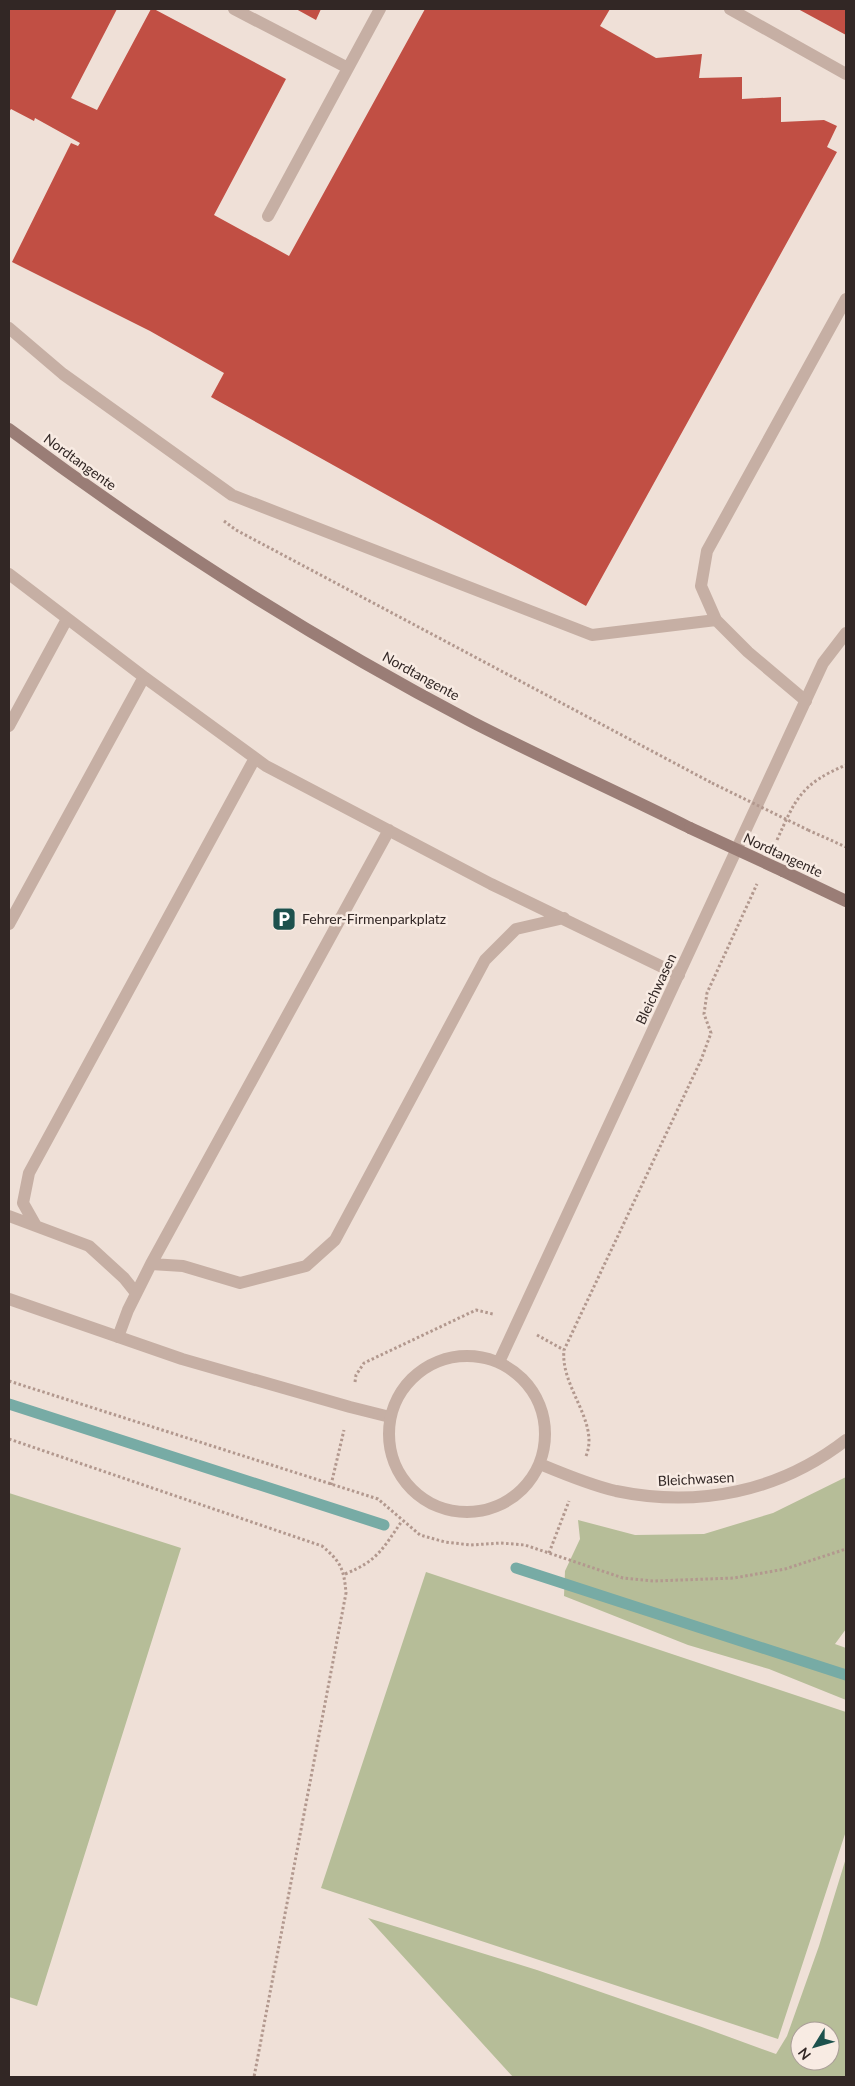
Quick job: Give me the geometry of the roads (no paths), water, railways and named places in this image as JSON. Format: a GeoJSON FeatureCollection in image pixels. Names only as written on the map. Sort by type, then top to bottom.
{"type":"FeatureCollection","features":[{"type":"Feature","properties":{"kind":"main road","name":"Nordtangente"},"geometry":{"type":"LineString","coordinates":[[9,429],[76,479],[196,560],[339,647],[472,722],[690,828],[846,901]]}},
{"type":"Feature","properties":{"kind":"street"},"geometry":{"type":"LineString","coordinates":[[234,9],[348,68]]}},
{"type":"Feature","properties":{"kind":"street"},"geometry":{"type":"LineString","coordinates":[[268,216],[380,9]]}},
{"type":"Feature","properties":{"kind":"street"},"geometry":{"type":"LineString","coordinates":[[730,9],[846,74]]}},
{"type":"Feature","properties":{"kind":"street"},"geometry":{"type":"LineString","coordinates":[[806,701],[748,652],[716,620],[701,586],[707,551],[846,299]]}},
{"type":"Feature","properties":{"kind":"street"},"geometry":{"type":"LineString","coordinates":[[9,328],[63,374],[232,495],[592,635],[716,620]]}},
{"type":"Feature","properties":{"kind":"street"},"geometry":{"type":"LineString","coordinates":[[9,574],[144,677],[266,766],[491,884],[679,975]]}},
{"type":"Feature","properties":{"kind":"street"},"geometry":{"type":"LineString","coordinates":[[9,726],[67,619]]}},
{"type":"Feature","properties":{"kind":"street","name":"Bleichwasen"},"geometry":{"type":"LineString","coordinates":[[499,1362],[806,701],[824,664],[846,633]]}},
{"type":"Feature","properties":{"kind":"street"},"geometry":{"type":"LineString","coordinates":[[9,924],[144,677]]}},
{"type":"Feature","properties":{"kind":"street"},"geometry":{"type":"LineString","coordinates":[[36,1226],[23,1203],[29,1173],[255,758]]}},
{"type":"Feature","properties":{"kind":"street"},"geometry":{"type":"LineString","coordinates":[[118,1337],[151,1264],[389,830]]}},
{"type":"Feature","properties":{"kind":"street"},"geometry":{"type":"LineString","coordinates":[[151,1264],[184,1266],[240,1282],[306,1266],[335,1240],[485,960],[516,929],[564,918]]}},
{"type":"Feature","properties":{"kind":"street"},"geometry":{"type":"LineString","coordinates":[[9,1216],[89,1246],[124,1278],[136,1294]]}},
{"type":"Feature","properties":{"kind":"street"},"geometry":{"type":"LineString","coordinates":[[9,1299],[182,1359],[390,1417]]}},
{"type":"Feature","properties":{"kind":"street"},"geometry":{"type":"LineString","coordinates":[[472,1356],[499,1362],[518,1374],[534,1392],[543,1413],[545,1440],[540,1464],[524,1488],[503,1504],[482,1511],[455,1511],[433,1504],[414,1492],[399,1473],[389,1444],[390,1417],[396,1400],[409,1381],[428,1366],[450,1358],[472,1356]]}},
{"type":"Feature","properties":{"kind":"street","name":"Bleichwasen"},"geometry":{"type":"LineString","coordinates":[[540,1464],[577,1479],[614,1490],[656,1497],[711,1496],[739,1492],[768,1484],[827,1455],[846,1440]]}},
{"type":"Feature","properties":{"kind":"waterway"},"geometry":{"type":"LineString","coordinates":[[9,1404],[384,1525]]}},
{"type":"Feature","properties":{"kind":"waterway"},"geometry":{"type":"LineString","coordinates":[[516,1568],[846,1675]]}},
{"type":"Feature","properties":{"kind":"place","name":"Fehrer-Firmenparkplatz"},"geometry":{"type":"Point","coordinates":[284,919]}}]}
